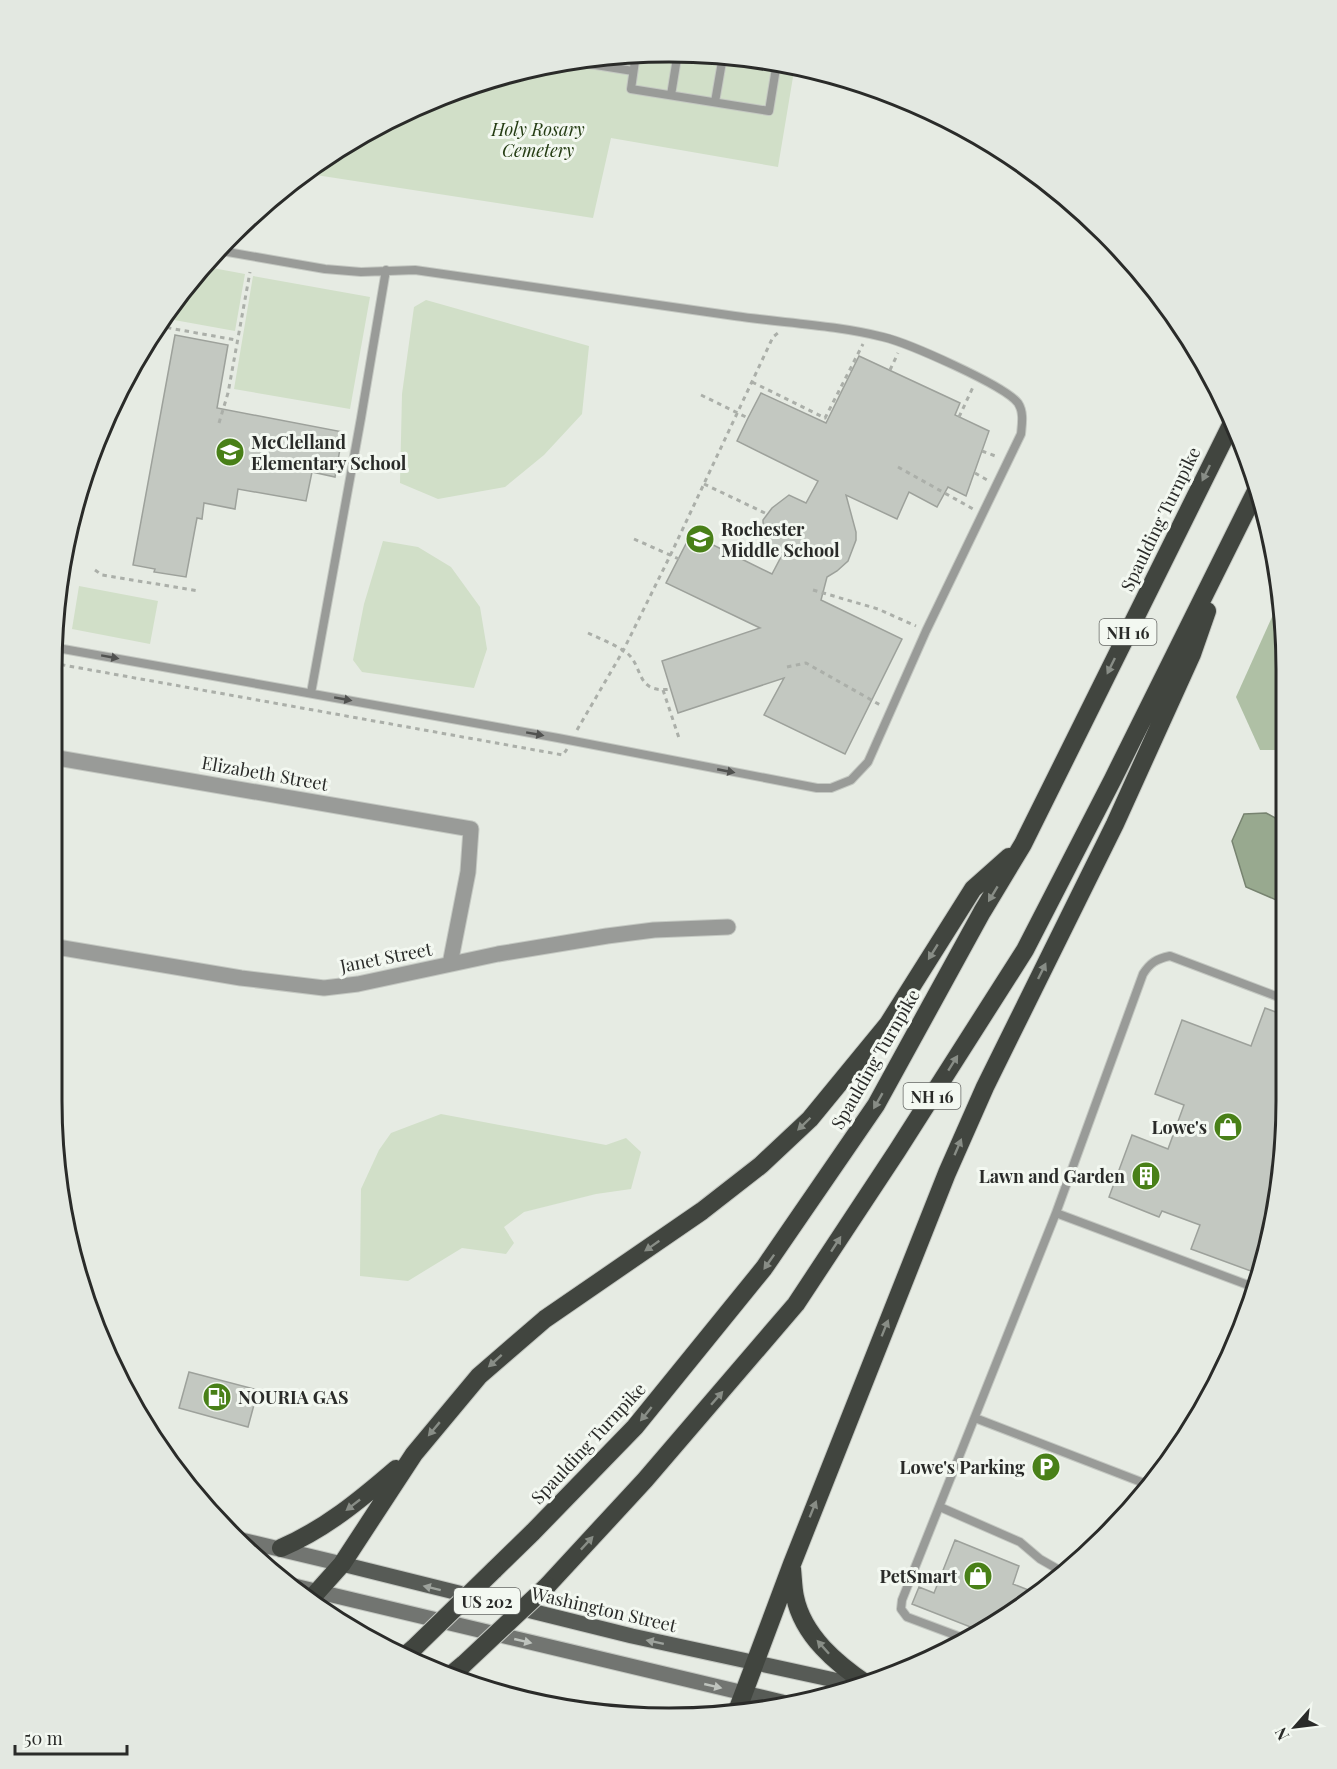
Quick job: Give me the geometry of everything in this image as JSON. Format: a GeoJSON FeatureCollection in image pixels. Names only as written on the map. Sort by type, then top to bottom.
{"type":"FeatureCollection","features":[{"type":"Feature","properties":{"kind":"highway","name":"Spaulding Turnpike"},"geometry":{"type":"LineString","coordinates":[[412,1650],[533,1532],[635,1427],[764,1268],[876,1105],[982,912],[1023,844],[1227,432]]}},
{"type":"Feature","properties":{"kind":"highway","name":"NH 16"},"geometry":{"type":"LineString","coordinates":[[458,1669],[547,1586],[652,1472],[796,1304],[1025,950],[1251,500]]}},
{"type":"Feature","properties":{"kind":"highway"},"geometry":{"type":"LineString","coordinates":[[740,1703],[753,1663],[960,1142],[1114,824],[1192,654],[1228,546]]}},
{"type":"Feature","properties":{"kind":"highway"},"geometry":{"type":"LineString","coordinates":[[315,1594],[342,1564],[414,1454],[479,1376],[545,1319],[702,1210],[761,1165],[810,1119],[888,1024],[973,889],[1023,844]]}},
{"type":"Feature","properties":{"kind":"highway"},"geometry":{"type":"LineString","coordinates":[[281,1548],[330,1522],[414,1454]]}},
{"type":"Feature","properties":{"kind":"highway"},"geometry":{"type":"LineString","coordinates":[[792,1564],[795,1598],[814,1638],[833,1658],[858,1677]]}},
{"type":"Feature","properties":{"kind":"main road","name":"Washington Street"},"geometry":{"type":"LineString","coordinates":[[252,1542],[560,1619],[842,1682]]}},
{"type":"Feature","properties":{"kind":"main road"},"geometry":{"type":"LineString","coordinates":[[321,1598],[769,1699]]}},
{"type":"Feature","properties":{"kind":"street","name":"Elizabeth Street"},"geometry":{"type":"LineString","coordinates":[[62,759],[471,829],[468,872],[450,964]]}},
{"type":"Feature","properties":{"kind":"street","name":"Janet Street"},"geometry":{"type":"LineString","coordinates":[[62,948],[306,987],[340,987],[450,964],[607,936],[654,930],[728,927]]}},
{"type":"Feature","properties":{"kind":"lane"},"geometry":{"type":"LineString","coordinates":[[671,95],[676,62]]}},
{"type":"Feature","properties":{"kind":"lane"},"geometry":{"type":"LineString","coordinates":[[634,63],[631,89],[769,111],[775,71]]}},
{"type":"Feature","properties":{"kind":"lane"},"geometry":{"type":"LineString","coordinates":[[715,102],[722,64]]}},
{"type":"Feature","properties":{"kind":"lane"},"geometry":{"type":"LineString","coordinates":[[603,66],[633,70]]}},
{"type":"Feature","properties":{"kind":"lane"},"geometry":{"type":"LineString","coordinates":[[62,649],[817,788],[831,788],[851,780],[868,762],[926,631],[1021,434],[1023,415],[1018,403],[1006,394],[900,342],[844,329],[763,320],[415,270],[361,272],[325,269],[227,252]]}},
{"type":"Feature","properties":{"kind":"lane"},"geometry":{"type":"LineString","coordinates":[[311,693],[386,270]]}},
{"type":"Feature","properties":{"kind":"lane"},"geometry":{"type":"LineString","coordinates":[[955,1635],[907,1617],[901,1609],[902,1600],[1056,1213],[1143,974],[1150,963],[1170,956],[1276,996]]}},
{"type":"Feature","properties":{"kind":"lane"},"geometry":{"type":"LineString","coordinates":[[1056,1213],[1247,1284]]}},
{"type":"Feature","properties":{"kind":"lane"},"geometry":{"type":"LineString","coordinates":[[975,1418],[1141,1482]]}},
{"type":"Feature","properties":{"kind":"lane"},"geometry":{"type":"LineString","coordinates":[[940,1507],[1020,1542],[1040,1559],[1056,1568]]}},
{"type":"Feature","properties":{"kind":"path"},"geometry":{"type":"LineString","coordinates":[[219,423],[228,393],[250,272]]}},
{"type":"Feature","properties":{"kind":"path"},"geometry":{"type":"LineString","coordinates":[[166,328],[236,340]]}},
{"type":"Feature","properties":{"kind":"path"},"geometry":{"type":"LineString","coordinates":[[62,665],[564,755],[623,651],[774,337],[780,332]]}},
{"type":"Feature","properties":{"kind":"path"},"geometry":{"type":"LineString","coordinates":[[752,382],[825,418],[862,344],[869,345]]}},
{"type":"Feature","properties":{"kind":"path"},"geometry":{"type":"LineString","coordinates":[[890,370],[898,351],[893,349]]}},
{"type":"Feature","properties":{"kind":"path"},"geometry":{"type":"LineString","coordinates":[[959,417],[977,378]]}},
{"type":"Feature","properties":{"kind":"path"},"geometry":{"type":"LineString","coordinates":[[700,395],[748,418]]}},
{"type":"Feature","properties":{"kind":"path"},"geometry":{"type":"LineString","coordinates":[[982,451],[1008,462]]}},
{"type":"Feature","properties":{"kind":"path"},"geometry":{"type":"LineString","coordinates":[[898,467],[981,514]]}},
{"type":"Feature","properties":{"kind":"path"},"geometry":{"type":"LineString","coordinates":[[975,473],[995,484]]}},
{"type":"Feature","properties":{"kind":"path"},"geometry":{"type":"LineString","coordinates":[[704,484],[767,514]]}},
{"type":"Feature","properties":{"kind":"path"},"geometry":{"type":"LineString","coordinates":[[634,539],[679,559]]}},
{"type":"Feature","properties":{"kind":"path"},"geometry":{"type":"LineString","coordinates":[[95,570],[102,575],[199,591]]}},
{"type":"Feature","properties":{"kind":"path"},"geometry":{"type":"LineString","coordinates":[[813,590],[878,609],[926,631]]}},
{"type":"Feature","properties":{"kind":"path"},"geometry":{"type":"LineString","coordinates":[[588,633],[630,655],[638,674],[654,689],[671,689]]}},
{"type":"Feature","properties":{"kind":"path"},"geometry":{"type":"LineString","coordinates":[[788,667],[806,663],[864,695],[872,702],[891,710]]}},
{"type":"Feature","properties":{"kind":"path"},"geometry":{"type":"LineString","coordinates":[[663,690],[679,738]]}},
{"type":"Feature","properties":{"kind":"green space","name":"Holy Rosary Cemetery"},"geometry":{"type":"Polygon","coordinates":[[[668,62],[708,63],[793,74],[778,167],[611,138],[593,218],[316,175],[365,143],[436,108],[511,82],[550,73],[629,63],[668,62]]]}},
{"type":"Feature","properties":{"kind":"green space"},"geometry":{"type":"Polygon","coordinates":[[[212,268],[245,274],[235,331],[172,320],[212,268]]]}},
{"type":"Feature","properties":{"kind":"green space"},"geometry":{"type":"Polygon","coordinates":[[[253,276],[370,297],[350,409],[234,389],[253,276]]]}},
{"type":"Feature","properties":{"kind":"green space"},"geometry":{"type":"Polygon","coordinates":[[[426,300],[589,346],[582,414],[544,455],[505,487],[438,499],[400,483],[402,394],[414,307],[426,300]]]}},
{"type":"Feature","properties":{"kind":"green space"},"geometry":{"type":"Polygon","coordinates":[[[383,541],[418,547],[451,567],[480,607],[487,649],[474,688],[362,672],[353,660],[364,604],[383,541]]]}},
{"type":"Feature","properties":{"kind":"green space"},"geometry":{"type":"Polygon","coordinates":[[[79,586],[158,601],[150,644],[72,629],[79,586]]]}},
{"type":"Feature","properties":{"kind":"green space"},"geometry":{"type":"Polygon","coordinates":[[[441,1114],[606,1145],[626,1138],[641,1152],[631,1189],[596,1194],[524,1212],[504,1227],[514,1243],[506,1254],[462,1248],[408,1281],[360,1276],[361,1189],[379,1150],[391,1133],[441,1114]]]}},
{"type":"Feature","properties":{"kind":"shaded area"},"geometry":{"type":"Polygon","coordinates":[[[1273,616],[1276,668],[1276,750],[1260,750],[1236,697],[1273,616]]]}},
{"type":"Feature","properties":{"kind":"shaded area"},"geometry":{"type":"Polygon","coordinates":[[[1266,813],[1276,818],[1276,900],[1246,887],[1232,841],[1244,814],[1266,813]]]}},
{"type":"Feature","properties":{"kind":"building"},"geometry":{"type":"Polygon","coordinates":[[[175,335],[228,345],[217,408],[343,432],[335,477],[312,472],[306,501],[238,489],[235,509],[204,503],[202,519],[197,518],[186,577],[154,572],[155,569],[133,565],[175,335]]]}},
{"type":"Feature","properties":{"kind":"building"},"geometry":{"type":"Polygon","coordinates":[[[859,356],[960,403],[955,415],[989,431],[966,496],[948,487],[937,507],[909,492],[897,519],[846,495],[856,540],[848,561],[827,577],[821,600],[902,639],[845,754],[764,715],[784,678],[678,713],[662,661],[760,628],[666,583],[691,534],[772,574],[783,553],[764,545],[763,520],[772,508],[789,495],[806,503],[818,481],[737,441],[748,418],[761,393],[826,423],[859,356]]]}},
{"type":"Feature","properties":{"kind":"building","name":"Lowe's"},"geometry":{"type":"Polygon","coordinates":[[[1265,1008],[1276,1012],[1274,1140],[1264,1219],[1251,1271],[1191,1249],[1200,1225],[1162,1211],[1159,1217],[1109,1197],[1132,1135],[1168,1149],[1184,1105],[1155,1094],[1182,1020],[1251,1046],[1265,1008]]]}},
{"type":"Feature","properties":{"kind":"building"},"geometry":{"type":"Polygon","coordinates":[[[189,1372],[258,1390],[248,1427],[179,1408],[189,1372]]]}},
{"type":"Feature","properties":{"kind":"building","name":"PetSmart"},"geometry":{"type":"Polygon","coordinates":[[[955,1540],[1019,1566],[1013,1584],[1027,1590],[970,1627],[912,1604],[919,1587],[934,1593],[955,1540]]]}},
{"type":"Feature","properties":{"kind":"place","name":"McClelland Elementary School"},"geometry":{"type":"Point","coordinates":[230,452]}},
{"type":"Feature","properties":{"kind":"place","name":"Rochester Middle School"},"geometry":{"type":"Point","coordinates":[700,539]}},
{"type":"Feature","properties":{"kind":"place","name":"Lowe's"},"geometry":{"type":"Point","coordinates":[1228,1127]}},
{"type":"Feature","properties":{"kind":"place","name":"Lawn and Garden"},"geometry":{"type":"Point","coordinates":[1146,1176]}},
{"type":"Feature","properties":{"kind":"place","name":"NOURIA GAS"},"geometry":{"type":"Point","coordinates":[217,1397]}},
{"type":"Feature","properties":{"kind":"place","name":"Lowe's Parking"},"geometry":{"type":"Point","coordinates":[1046,1467]}},
{"type":"Feature","properties":{"kind":"place","name":"PetSmart"},"geometry":{"type":"Point","coordinates":[978,1576]}}]}
